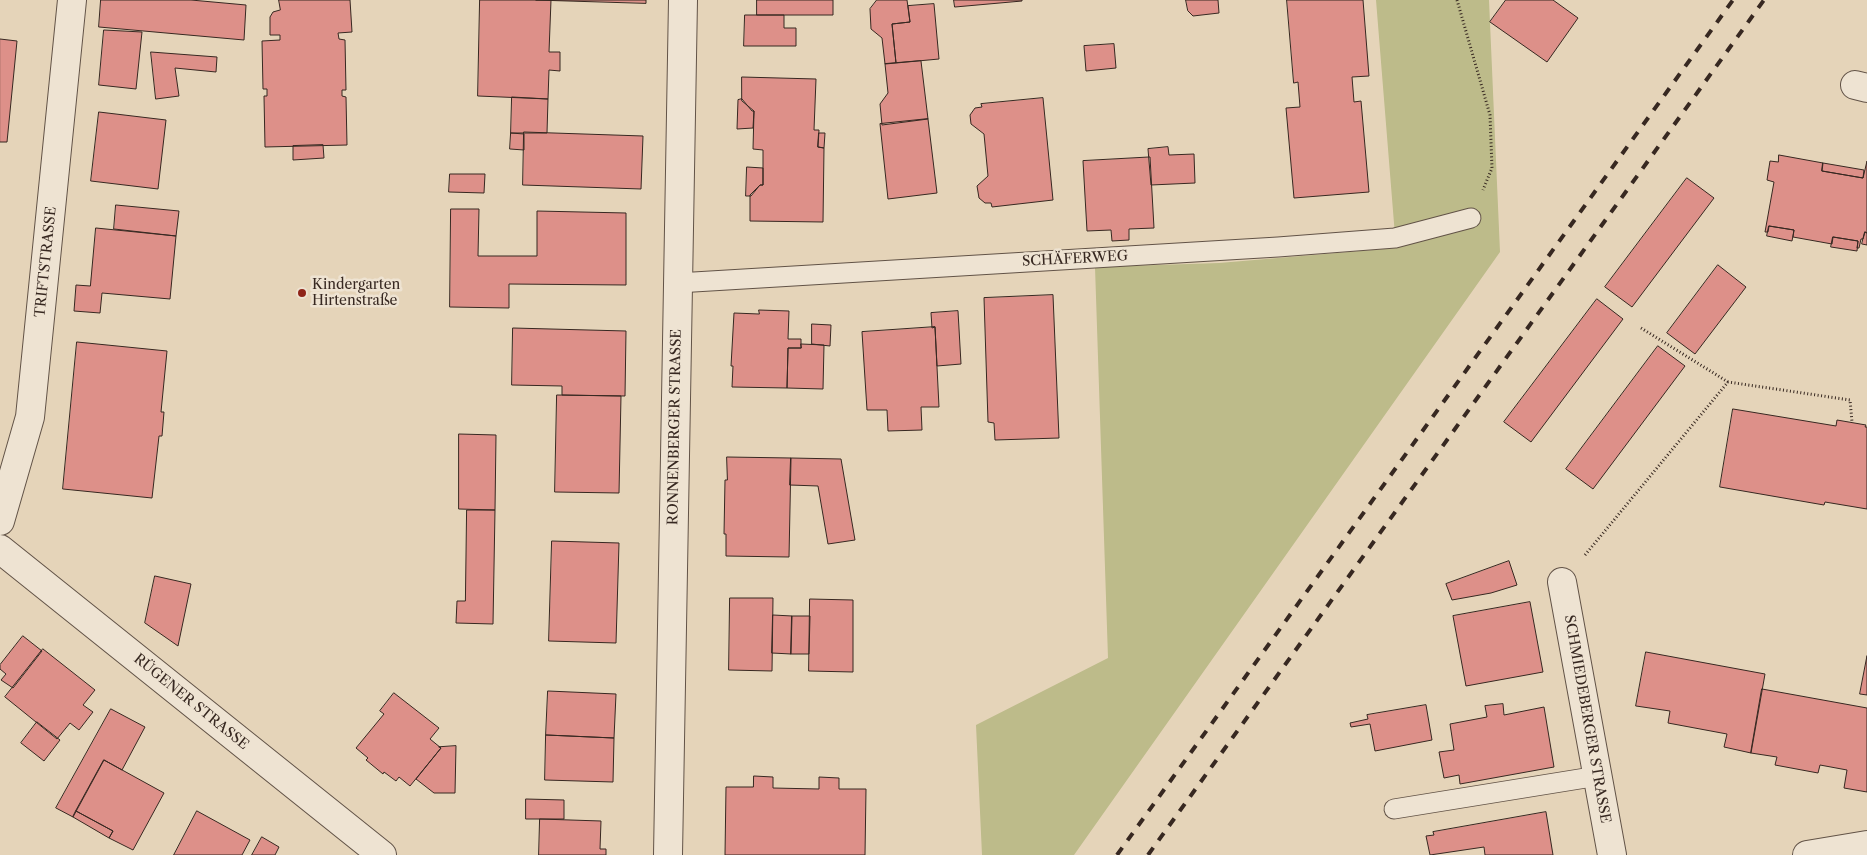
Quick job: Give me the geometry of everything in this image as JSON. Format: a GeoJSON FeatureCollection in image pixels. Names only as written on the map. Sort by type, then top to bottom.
{"type":"FeatureCollection","features":[{"type":"Feature","properties":{"kind":"street","name":"TRIFTSTRASSE"},"geometry":{"type":"LineString","coordinates":[[0,521],[30,416],[72,0]]}},
{"type":"Feature","properties":{"kind":"street","name":"RONNENBERGER STRASSE"},"geometry":{"type":"LineString","coordinates":[[668,855],[683,0]]}},
{"type":"Feature","properties":{"kind":"street","name":"RÜGENER STRASSE"},"geometry":{"type":"LineString","coordinates":[[0,549],[382,855]]}},
{"type":"Feature","properties":{"kind":"street","name":"SCHMIEDEBERGER STRASSE"},"geometry":{"type":"LineString","coordinates":[[1562,582],[1612,855]]}},
{"type":"Feature","properties":{"kind":"street"},"geometry":{"type":"LineString","coordinates":[[1807,855],[1867,845]]}},
{"type":"Feature","properties":{"kind":"lane","name":"SCHÄFERWEG"},"geometry":{"type":"LineString","coordinates":[[677,283],[1395,238],[1470,218]]}},
{"type":"Feature","properties":{"kind":"lane"},"geometry":{"type":"LineString","coordinates":[[1394,809],[1598,776]]}},
{"type":"Feature","properties":{"kind":"path"},"geometry":{"type":"LineString","coordinates":[[1457,0],[1490,115],[1492,168],[1470,218]]}},
{"type":"Feature","properties":{"kind":"path"},"geometry":{"type":"LineString","coordinates":[[1641,328],[1728,382],[1850,400],[1852,422]]}},
{"type":"Feature","properties":{"kind":"path"},"geometry":{"type":"LineString","coordinates":[[1562,582],[1728,382]]}},
{"type":"Feature","properties":{"kind":"shaded area"},"geometry":{"type":"Polygon","coordinates":[[[1376,0],[1489,0],[1500,252],[1074,855],[982,855],[976,725],[1108,658],[1095,267],[1219,263],[1396,248],[1376,0]]]}},
{"type":"Feature","properties":{"kind":"building"},"geometry":{"type":"Polygon","coordinates":[[[101,0],[191,0],[246,5],[244,40],[99,27],[101,0]]]}},
{"type":"Feature","properties":{"kind":"building"},"geometry":{"type":"Polygon","coordinates":[[[279,0],[350,0],[352,32],[338,33],[339,39],[345,40],[346,90],[342,90],[342,96],[346,97],[347,145],[265,147],[264,96],[267,96],[267,89],[263,89],[262,41],[280,40],[280,35],[270,35],[270,17],[273,12],[280,10],[279,0]]]}},
{"type":"Feature","properties":{"kind":"building"},"geometry":{"type":"Polygon","coordinates":[[[480,0],[551,0],[549,52],[560,52],[560,71],[549,70],[548,99],[478,96],[480,0]]]}},
{"type":"Feature","properties":{"kind":"building"},"geometry":{"type":"Polygon","coordinates":[[[536,0],[646,0],[646,3],[536,0]]]}},
{"type":"Feature","properties":{"kind":"building"},"geometry":{"type":"Polygon","coordinates":[[[757,0],[833,0],[833,15],[757,15],[757,0]]]}},
{"type":"Feature","properties":{"kind":"building"},"geometry":{"type":"Polygon","coordinates":[[[877,0],[907,0],[910,22],[892,24],[896,63],[885,64],[882,38],[871,29],[870,9],[877,0]]]}},
{"type":"Feature","properties":{"kind":"building"},"geometry":{"type":"Polygon","coordinates":[[[954,0],[1022,0],[1022,1],[955,7],[954,0]]]}},
{"type":"Feature","properties":{"kind":"building"},"geometry":{"type":"Polygon","coordinates":[[[1186,0],[1218,0],[1219,13],[1193,16],[1188,11],[1186,0]]]}},
{"type":"Feature","properties":{"kind":"building"},"geometry":{"type":"Polygon","coordinates":[[[1287,0],[1363,0],[1369,76],[1352,77],[1354,102],[1361,101],[1369,192],[1294,198],[1286,108],[1300,107],[1298,82],[1294,83],[1287,0]]]}},
{"type":"Feature","properties":{"kind":"building"},"geometry":{"type":"Polygon","coordinates":[[[1506,0],[1553,0],[1578,18],[1547,62],[1490,22],[1506,0]]]}},
{"type":"Feature","properties":{"kind":"building"},"geometry":{"type":"Polygon","coordinates":[[[934,4],[939,59],[896,63],[892,24],[910,22],[908,6],[934,4]]]}},
{"type":"Feature","properties":{"kind":"building"},"geometry":{"type":"Polygon","coordinates":[[[745,15],[784,15],[784,28],[796,28],[796,46],[744,46],[745,15]]]}},
{"type":"Feature","properties":{"kind":"building"},"geometry":{"type":"Polygon","coordinates":[[[104,30],[142,32],[136,89],[99,85],[104,30]]]}},
{"type":"Feature","properties":{"kind":"building"},"geometry":{"type":"Polygon","coordinates":[[[0,39],[17,41],[7,142],[0,142],[0,39]]]}},
{"type":"Feature","properties":{"kind":"building"},"geometry":{"type":"Polygon","coordinates":[[[1114,44],[1116,68],[1086,71],[1084,46],[1114,44]]]}},
{"type":"Feature","properties":{"kind":"building"},"geometry":{"type":"Polygon","coordinates":[[[151,52],[217,57],[216,72],[175,68],[179,96],[156,99],[151,52]]]}},
{"type":"Feature","properties":{"kind":"building"},"geometry":{"type":"Polygon","coordinates":[[[921,61],[928,119],[882,125],[880,104],[888,93],[885,64],[921,61]]]}},
{"type":"Feature","properties":{"kind":"building"},"geometry":{"type":"Polygon","coordinates":[[[742,77],[816,79],[814,130],[819,130],[818,147],[824,148],[823,222],[750,221],[750,195],[760,185],[763,185],[763,150],[753,149],[754,111],[742,101],[742,77]]]}},
{"type":"Feature","properties":{"kind":"building"},"geometry":{"type":"Polygon","coordinates":[[[512,97],[548,99],[547,133],[511,133],[512,97]]]}},
{"type":"Feature","properties":{"kind":"building"},"geometry":{"type":"Polygon","coordinates":[[[1043,98],[1053,200],[992,207],[991,203],[985,203],[979,198],[977,186],[988,176],[984,134],[971,124],[970,115],[975,108],[982,107],[981,104],[1043,98]]]}},
{"type":"Feature","properties":{"kind":"building"},"geometry":{"type":"Polygon","coordinates":[[[742,99],[754,111],[753,128],[737,129],[738,100],[742,99]]]}},
{"type":"Feature","properties":{"kind":"building"},"geometry":{"type":"Polygon","coordinates":[[[99,112],[166,120],[158,189],[91,181],[99,112]]]}},
{"type":"Feature","properties":{"kind":"building"},"geometry":{"type":"Polygon","coordinates":[[[928,119],[937,193],[888,199],[880,124],[928,119]]]}},
{"type":"Feature","properties":{"kind":"building"},"geometry":{"type":"Polygon","coordinates":[[[524,132],[643,136],[641,189],[523,185],[524,132]]]}},
{"type":"Feature","properties":{"kind":"building"},"geometry":{"type":"Polygon","coordinates":[[[511,133],[524,134],[524,150],[510,149],[511,133]]]}},
{"type":"Feature","properties":{"kind":"building"},"geometry":{"type":"Polygon","coordinates":[[[819,133],[825,133],[824,148],[818,147],[819,133]]]}},
{"type":"Feature","properties":{"kind":"building"},"geometry":{"type":"Polygon","coordinates":[[[323,145],[324,158],[293,160],[293,146],[323,145]]]}},
{"type":"Feature","properties":{"kind":"building"},"geometry":{"type":"Polygon","coordinates":[[[1168,147],[1169,155],[1194,154],[1195,183],[1151,185],[1148,149],[1168,147]]]}},
{"type":"Feature","properties":{"kind":"building"},"geometry":{"type":"Polygon","coordinates":[[[1779,155],[1823,163],[1822,171],[1863,178],[1867,161],[1867,233],[1865,232],[1863,239],[1861,239],[1859,248],[1857,248],[1858,241],[1833,237],[1832,244],[1793,237],[1794,230],[1769,226],[1768,232],[1765,232],[1774,182],[1767,180],[1770,161],[1778,162],[1779,155]]]}},
{"type":"Feature","properties":{"kind":"building"},"geometry":{"type":"Polygon","coordinates":[[[1150,157],[1154,228],[1129,229],[1129,240],[1112,241],[1111,230],[1087,231],[1083,161],[1150,157]]]}},
{"type":"Feature","properties":{"kind":"building"},"geometry":{"type":"Polygon","coordinates":[[[1823,163],[1864,170],[1863,178],[1822,171],[1823,163]]]}},
{"type":"Feature","properties":{"kind":"building"},"geometry":{"type":"Polygon","coordinates":[[[747,167],[763,168],[763,185],[760,185],[751,196],[746,196],[747,167]]]}},
{"type":"Feature","properties":{"kind":"building"},"geometry":{"type":"Polygon","coordinates":[[[450,174],[485,174],[484,193],[449,192],[450,174]]]}},
{"type":"Feature","properties":{"kind":"building"},"geometry":{"type":"Polygon","coordinates":[[[1687,178],[1714,198],[1632,307],[1605,287],[1687,178]]]}},
{"type":"Feature","properties":{"kind":"building"},"geometry":{"type":"Polygon","coordinates":[[[116,205],[179,211],[176,236],[114,229],[116,205]]]}},
{"type":"Feature","properties":{"kind":"building"},"geometry":{"type":"Polygon","coordinates":[[[451,209],[479,209],[478,256],[537,256],[537,211],[626,213],[626,285],[509,284],[509,308],[450,307],[451,209]]]}},
{"type":"Feature","properties":{"kind":"building"},"geometry":{"type":"Polygon","coordinates":[[[1769,226],[1794,230],[1792,241],[1767,236],[1769,226]]]}},
{"type":"Feature","properties":{"kind":"building"},"geometry":{"type":"Polygon","coordinates":[[[96,228],[176,236],[170,299],[102,293],[100,313],[74,311],[76,285],[90,286],[96,228]]]}},
{"type":"Feature","properties":{"kind":"building"},"geometry":{"type":"Polygon","coordinates":[[[1865,232],[1867,233],[1867,245],[1862,244],[1865,232]]]}},
{"type":"Feature","properties":{"kind":"building"},"geometry":{"type":"Polygon","coordinates":[[[1833,237],[1858,241],[1857,251],[1831,247],[1833,237]]]}},
{"type":"Feature","properties":{"kind":"building"},"geometry":{"type":"Polygon","coordinates":[[[1718,265],[1746,287],[1695,354],[1667,333],[1718,265]]]}},
{"type":"Feature","properties":{"kind":"building"},"geometry":{"type":"Polygon","coordinates":[[[1053,295],[1059,438],[995,440],[994,423],[988,422],[984,298],[1053,295]]]}},
{"type":"Feature","properties":{"kind":"building"},"geometry":{"type":"Polygon","coordinates":[[[1597,299],[1623,319],[1531,442],[1504,422],[1597,299]]]}},
{"type":"Feature","properties":{"kind":"building"},"geometry":{"type":"Polygon","coordinates":[[[759,310],[789,311],[788,339],[801,339],[801,348],[788,348],[787,388],[732,387],[733,366],[731,366],[734,313],[759,314],[759,310]]]}},
{"type":"Feature","properties":{"kind":"building"},"geometry":{"type":"Polygon","coordinates":[[[958,311],[961,364],[937,366],[935,327],[932,328],[931,313],[958,311]]]}},
{"type":"Feature","properties":{"kind":"building"},"geometry":{"type":"Polygon","coordinates":[[[812,324],[831,325],[830,346],[812,344],[812,324]]]}},
{"type":"Feature","properties":{"kind":"building"},"geometry":{"type":"Polygon","coordinates":[[[935,327],[939,407],[921,407],[922,430],[888,431],[887,410],[867,410],[862,332],[935,327]]]}},
{"type":"Feature","properties":{"kind":"building"},"geometry":{"type":"Polygon","coordinates":[[[513,328],[626,331],[625,396],[562,395],[562,386],[512,385],[513,328]]]}},
{"type":"Feature","properties":{"kind":"building"},"geometry":{"type":"Polygon","coordinates":[[[77,342],[167,351],[161,412],[164,412],[162,436],[159,436],[152,498],[63,489],[77,342]]]}},
{"type":"Feature","properties":{"kind":"building"},"geometry":{"type":"Polygon","coordinates":[[[801,344],[824,345],[823,389],[787,388],[788,348],[801,348],[801,344]]]}},
{"type":"Feature","properties":{"kind":"building"},"geometry":{"type":"Polygon","coordinates":[[[1658,346],[1685,366],[1593,489],[1566,469],[1658,346]]]}},
{"type":"Feature","properties":{"kind":"building"},"geometry":{"type":"Polygon","coordinates":[[[557,395],[621,396],[619,493],[555,492],[557,395]]]}},
{"type":"Feature","properties":{"kind":"building"},"geometry":{"type":"Polygon","coordinates":[[[1733,409],[1836,426],[1837,420],[1866,425],[1867,509],[1825,502],[1824,505],[1720,487],[1733,409]]]}},
{"type":"Feature","properties":{"kind":"building"},"geometry":{"type":"Polygon","coordinates":[[[459,434],[496,435],[495,510],[459,509],[459,434]]]}},
{"type":"Feature","properties":{"kind":"building"},"geometry":{"type":"Polygon","coordinates":[[[727,457],[791,458],[789,557],[726,556],[726,534],[724,534],[727,457]]]}},
{"type":"Feature","properties":{"kind":"building"},"geometry":{"type":"Polygon","coordinates":[[[791,458],[841,459],[855,540],[828,544],[818,486],[790,485],[791,458]]]}},
{"type":"Feature","properties":{"kind":"building"},"geometry":{"type":"Polygon","coordinates":[[[467,510],[495,510],[493,624],[456,623],[457,601],[465,601],[467,510]]]}},
{"type":"Feature","properties":{"kind":"building"},"geometry":{"type":"Polygon","coordinates":[[[552,541],[619,543],[616,643],[549,641],[552,541]]]}},
{"type":"Feature","properties":{"kind":"building"},"geometry":{"type":"Polygon","coordinates":[[[1509,561],[1517,585],[1491,593],[1452,600],[1446,584],[1509,561]]]}},
{"type":"Feature","properties":{"kind":"building"},"geometry":{"type":"Polygon","coordinates":[[[155,576],[191,584],[178,646],[145,623],[155,576]]]}},
{"type":"Feature","properties":{"kind":"building"},"geometry":{"type":"Polygon","coordinates":[[[730,598],[773,598],[772,671],[729,670],[730,598]]]}},
{"type":"Feature","properties":{"kind":"building"},"geometry":{"type":"Polygon","coordinates":[[[810,599],[853,600],[853,672],[809,671],[810,599]]]}},
{"type":"Feature","properties":{"kind":"building"},"geometry":{"type":"Polygon","coordinates":[[[1530,602],[1543,672],[1466,686],[1453,616],[1530,602]]]}},
{"type":"Feature","properties":{"kind":"building"},"geometry":{"type":"Polygon","coordinates":[[[773,615],[792,616],[791,654],[772,653],[773,615]]]}},
{"type":"Feature","properties":{"kind":"building"},"geometry":{"type":"Polygon","coordinates":[[[792,616],[810,616],[809,654],[791,654],[792,616]]]}},
{"type":"Feature","properties":{"kind":"building"},"geometry":{"type":"Polygon","coordinates":[[[23,636],[42,651],[13,688],[1,680],[6,674],[0,669],[0,665],[23,636]]]}},
{"type":"Feature","properties":{"kind":"building"},"geometry":{"type":"Polygon","coordinates":[[[43,649],[95,690],[83,705],[93,712],[79,730],[70,723],[57,739],[5,697],[43,649]]]}},
{"type":"Feature","properties":{"kind":"building"},"geometry":{"type":"Polygon","coordinates":[[[1646,652],[1765,674],[1751,753],[1724,747],[1727,734],[1668,723],[1670,711],[1636,706],[1646,652]]]}},
{"type":"Feature","properties":{"kind":"building"},"geometry":{"type":"Polygon","coordinates":[[[1867,656],[1867,695],[1860,694],[1867,656]]]}},
{"type":"Feature","properties":{"kind":"building"},"geometry":{"type":"Polygon","coordinates":[[[1762,689],[1867,708],[1867,792],[1844,788],[1847,770],[1820,765],[1818,773],[1775,765],[1777,757],[1751,753],[1762,689]]]}},
{"type":"Feature","properties":{"kind":"building"},"geometry":{"type":"Polygon","coordinates":[[[548,691],[616,694],[614,738],[546,735],[548,691]]]}},
{"type":"Feature","properties":{"kind":"building"},"geometry":{"type":"Polygon","coordinates":[[[394,693],[439,728],[430,739],[441,748],[410,786],[399,777],[396,781],[384,772],[383,774],[366,760],[368,758],[356,748],[384,714],[380,711],[394,693]]]}},
{"type":"Feature","properties":{"kind":"building"},"geometry":{"type":"Polygon","coordinates":[[[1503,704],[1504,715],[1544,707],[1554,767],[1460,784],[1459,775],[1444,778],[1439,752],[1454,750],[1450,724],[1487,717],[1485,706],[1503,704]]]}},
{"type":"Feature","properties":{"kind":"building"},"geometry":{"type":"Polygon","coordinates":[[[1426,705],[1432,740],[1375,751],[1370,724],[1351,727],[1350,723],[1368,719],[1367,715],[1426,705]]]}},
{"type":"Feature","properties":{"kind":"building"},"geometry":{"type":"Polygon","coordinates":[[[111,709],[145,727],[122,770],[104,760],[73,817],[56,808],[111,709]]]}},
{"type":"Feature","properties":{"kind":"building"},"geometry":{"type":"Polygon","coordinates":[[[37,722],[60,740],[44,761],[21,743],[37,722]]]}},
{"type":"Feature","properties":{"kind":"building"},"geometry":{"type":"Polygon","coordinates":[[[546,735],[614,738],[613,782],[545,780],[546,735]]]}},
{"type":"Feature","properties":{"kind":"building"},"geometry":{"type":"Polygon","coordinates":[[[456,746],[455,793],[434,793],[416,779],[441,748],[439,747],[456,746]]]}},
{"type":"Feature","properties":{"kind":"building"},"geometry":{"type":"Polygon","coordinates":[[[104,760],[164,793],[133,850],[109,838],[113,831],[76,811],[104,760]]]}},
{"type":"Feature","properties":{"kind":"building"},"geometry":{"type":"Polygon","coordinates":[[[754,776],[773,777],[773,788],[819,789],[819,777],[839,778],[839,789],[866,789],[865,855],[725,855],[726,787],[753,787],[754,776]]]}},
{"type":"Feature","properties":{"kind":"building"},"geometry":{"type":"Polygon","coordinates":[[[526,799],[564,800],[564,819],[526,819],[526,799]]]}},
{"type":"Feature","properties":{"kind":"building"},"geometry":{"type":"Polygon","coordinates":[[[76,811],[113,831],[109,838],[73,817],[76,811]]]}},
{"type":"Feature","properties":{"kind":"building"},"geometry":{"type":"Polygon","coordinates":[[[197,811],[250,840],[242,855],[174,855],[197,811]]]}},
{"type":"Feature","properties":{"kind":"building"},"geometry":{"type":"Polygon","coordinates":[[[1546,812],[1553,855],[1485,855],[1484,847],[1430,855],[1426,836],[1434,835],[1433,832],[1546,812]]]}},
{"type":"Feature","properties":{"kind":"building"},"geometry":{"type":"Polygon","coordinates":[[[540,819],[601,821],[600,849],[606,849],[606,855],[539,855],[540,819]]]}},
{"type":"Feature","properties":{"kind":"building"},"geometry":{"type":"Polygon","coordinates":[[[262,837],[279,847],[275,855],[252,855],[262,837]]]}},
{"type":"Feature","properties":{"kind":"railway"},"geometry":{"type":"LineString","coordinates":[[1117,855],[1733,0]]}},
{"type":"Feature","properties":{"kind":"railway"},"geometry":{"type":"LineString","coordinates":[[1148,855],[1764,0]]}},
{"type":"Feature","properties":{"kind":"place","name":"Kindergarten Hirtenstraße"},"geometry":{"type":"Point","coordinates":[302,293]}}]}
